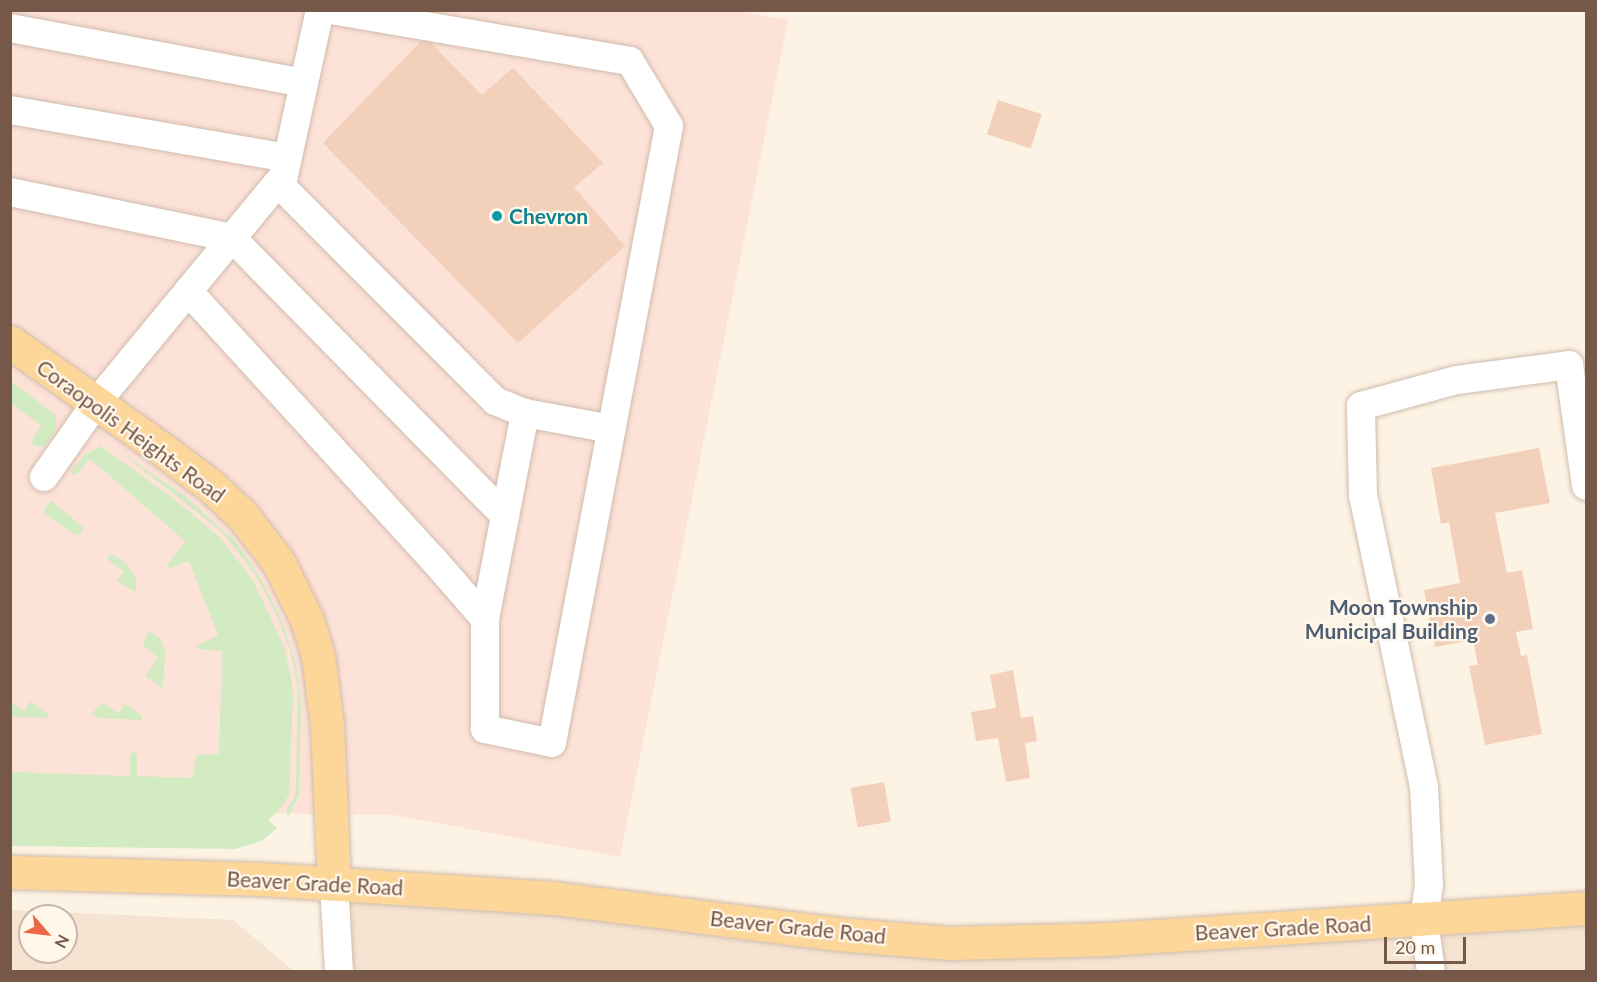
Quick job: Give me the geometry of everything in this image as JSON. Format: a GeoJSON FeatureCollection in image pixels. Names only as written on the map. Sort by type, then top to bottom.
{"type":"FeatureCollection","features":[{"type":"Feature","properties":{"kind":"main road","name":"Coraopolis Heights Road"},"geometry":{"type":"LineString","coordinates":[[10,342],[163,450],[243,516],[264,540],[295,591],[318,656],[324,690],[334,883]]}},
{"type":"Feature","properties":{"kind":"main road","name":"Beaver Grade Road"},"geometry":{"type":"LineString","coordinates":[[10,872],[334,883],[553,898],[837,934],[950,943],[1096,940],[1587,908]]}},
{"type":"Feature","properties":{"kind":"street"},"geometry":{"type":"LineString","coordinates":[[44,477],[96,403],[232,238],[283,170],[320,10]]}},
{"type":"Feature","properties":{"kind":"street"},"geometry":{"type":"LineString","coordinates":[[331,10],[630,61],[669,126],[552,743],[485,729],[485,619],[525,413]]}},
{"type":"Feature","properties":{"kind":"street"},"geometry":{"type":"LineString","coordinates":[[10,28],[304,84]]}},
{"type":"Feature","properties":{"kind":"street"},"geometry":{"type":"LineString","coordinates":[[10,110],[283,170],[495,400],[525,413],[612,429]]}},
{"type":"Feature","properties":{"kind":"street"},"geometry":{"type":"LineString","coordinates":[[10,192],[232,238],[505,516]]}},
{"type":"Feature","properties":{"kind":"street"},"geometry":{"type":"LineString","coordinates":[[188,291],[485,619]]}},
{"type":"Feature","properties":{"kind":"street"},"geometry":{"type":"LineString","coordinates":[[1431,972],[1424,920],[1430,885],[1424,787],[1363,496],[1361,406],[1457,380],[1578,363],[1587,486]]}},
{"type":"Feature","properties":{"kind":"street","name":"Coraopolis Heights Road"},"geometry":{"type":"LineString","coordinates":[[334,883],[339,972]]}},
{"type":"Feature","properties":{"kind":"shaded area"},"geometry":{"type":"Polygon","coordinates":[[[733,10],[788,20],[620,857],[394,815],[11,810],[11,11],[733,10]]]}},
{"type":"Feature","properties":{"kind":"shaded area"},"geometry":{"type":"Polygon","coordinates":[[[334,883],[837,934],[1586,908],[1586,971],[339,971],[334,883]]]}},
{"type":"Feature","properties":{"kind":"shaded area"},"geometry":{"type":"Polygon","coordinates":[[[11,910],[18,910],[18,964],[78,964],[78,913],[233,920],[294,971],[11,971],[11,910]]]}},
{"type":"Feature","properties":{"kind":"green space"},"geometry":{"type":"Polygon","coordinates":[[[11,381],[56,415],[55,432],[44,446],[37,447],[31,443],[41,425],[11,404],[11,381]]]}},
{"type":"Feature","properties":{"kind":"green space"},"geometry":{"type":"Polygon","coordinates":[[[100,446],[173,498],[220,538],[253,580],[284,647],[292,682],[293,700],[289,794],[281,808],[268,820],[277,828],[263,840],[235,849],[11,846],[11,772],[130,776],[130,754],[134,752],[137,755],[137,776],[193,778],[196,755],[219,754],[222,651],[198,649],[196,646],[218,635],[189,561],[170,568],[166,566],[185,541],[90,459],[77,474],[72,475],[71,471],[85,455],[100,446]]]}},
{"type":"Feature","properties":{"kind":"green space"},"geometry":{"type":"Polygon","coordinates":[[[118,450],[185,496],[235,541],[260,577],[280,616],[295,660],[301,701],[299,795],[288,817],[286,811],[294,798],[296,789],[298,690],[291,653],[277,615],[254,573],[222,532],[118,450]]]}},
{"type":"Feature","properties":{"kind":"green space"},"geometry":{"type":"Polygon","coordinates":[[[51,501],[83,527],[81,534],[75,535],[45,514],[44,508],[51,501]]]}},
{"type":"Feature","properties":{"kind":"green space"},"geometry":{"type":"Polygon","coordinates":[[[109,553],[123,561],[132,571],[136,579],[136,592],[117,581],[124,571],[108,560],[109,553]]]}},
{"type":"Feature","properties":{"kind":"green space"},"geometry":{"type":"Polygon","coordinates":[[[152,632],[161,639],[165,650],[163,688],[145,676],[158,658],[143,645],[147,634],[152,632]]]}},
{"type":"Feature","properties":{"kind":"green space"},"geometry":{"type":"Polygon","coordinates":[[[31,701],[48,714],[48,718],[11,717],[11,702],[24,711],[31,701]]]}},
{"type":"Feature","properties":{"kind":"green space"},"geometry":{"type":"Polygon","coordinates":[[[102,703],[119,713],[125,704],[141,715],[143,720],[97,718],[92,713],[102,703]]]}},
{"type":"Feature","properties":{"kind":"building","name":"Chevron"},"geometry":{"type":"Polygon","coordinates":[[[425,37],[482,95],[513,68],[603,163],[574,187],[625,246],[518,343],[323,143],[425,37]]]}},
{"type":"Feature","properties":{"kind":"building"},"geometry":{"type":"Polygon","coordinates":[[[998,100],[1042,114],[1031,148],[987,134],[998,100]]]}},
{"type":"Feature","properties":{"kind":"building"},"geometry":{"type":"Polygon","coordinates":[[[1539,448],[1550,503],[1495,513],[1507,573],[1522,570],[1533,629],[1516,632],[1521,656],[1527,655],[1542,734],[1485,745],[1469,666],[1478,665],[1473,640],[1435,647],[1424,590],[1460,583],[1449,522],[1441,524],[1431,468],[1539,448]]]}},
{"type":"Feature","properties":{"kind":"building"},"geometry":{"type":"Polygon","coordinates":[[[1013,670],[1021,718],[1033,716],[1037,741],[1025,743],[1030,778],[1006,782],[998,738],[976,741],[971,712],[996,708],[990,675],[1013,670]]]}},
{"type":"Feature","properties":{"kind":"building"},"geometry":{"type":"Polygon","coordinates":[[[884,782],[891,821],[857,827],[851,788],[884,782]]]}},
{"type":"Feature","properties":{"kind":"place","name":"Chevron"},"geometry":{"type":"Point","coordinates":[497,216]}},
{"type":"Feature","properties":{"kind":"place","name":"Moon Township Municipal Building"},"geometry":{"type":"Point","coordinates":[1490,619]}}]}
